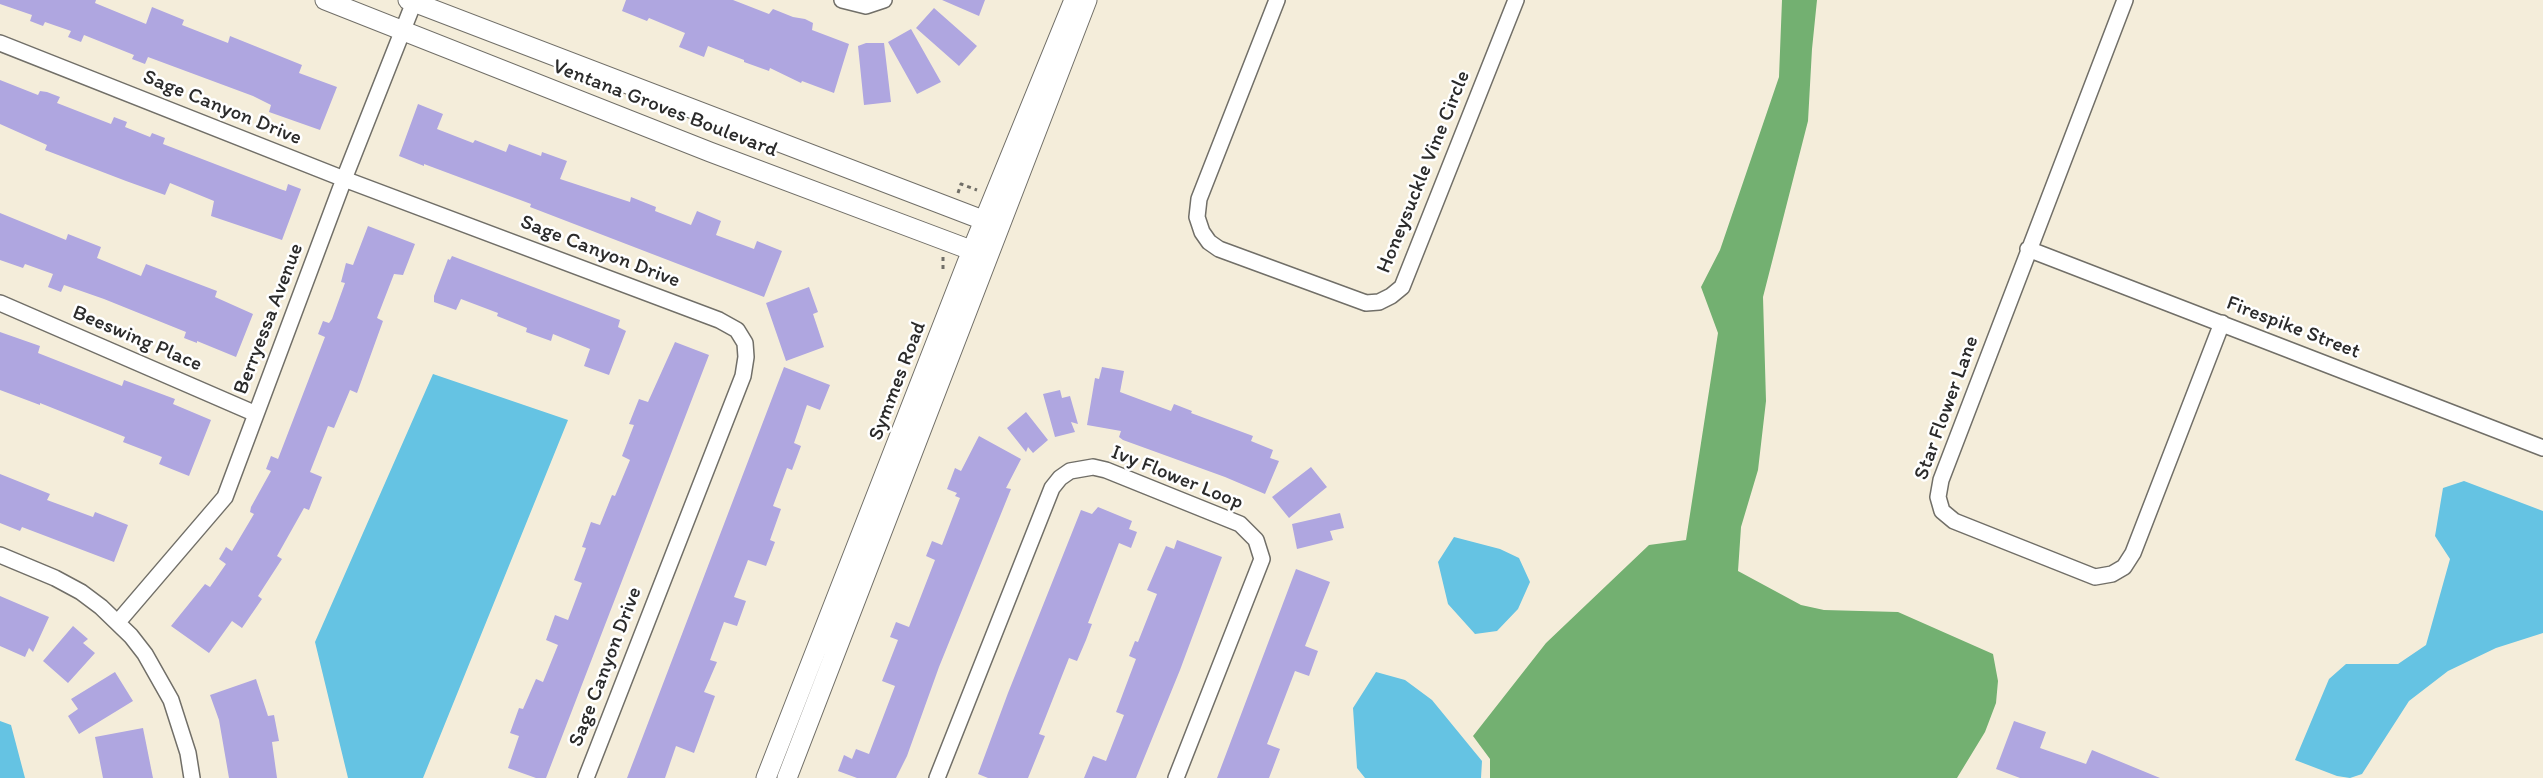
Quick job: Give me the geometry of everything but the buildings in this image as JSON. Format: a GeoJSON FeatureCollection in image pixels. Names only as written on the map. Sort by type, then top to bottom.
{"type":"FeatureCollection","features":[{"type":"Feature","properties":{"kind":"street","name":"Ventana Groves Boulevard"},"geometry":{"type":"LineString","coordinates":[[326,0],[710,152],[980,253]]}},
{"type":"Feature","properties":{"kind":"street"},"geometry":{"type":"LineString","coordinates":[[842,0],[866,6],[884,0]]}},
{"type":"Feature","properties":{"kind":"street","name":"Symmes Road"},"geometry":{"type":"LineString","coordinates":[[992,223],[1074,0]]}},
{"type":"Feature","properties":{"kind":"street","name":"Symmes Road"},"geometry":{"type":"LineString","coordinates":[[766,778],[992,223],[1087,0]]}},
{"type":"Feature","properties":{"kind":"street","name":"Honeysuckle Vine Circle"},"geometry":{"type":"LineString","coordinates":[[1276,0],[1199,199],[1197,217],[1202,232],[1209,242],[1220,249],[1366,303],[1379,302],[1391,296],[1402,287],[1516,0]]}},
{"type":"Feature","properties":{"kind":"street","name":"Star Flower Lane"},"geometry":{"type":"LineString","coordinates":[[2125,0],[1941,480],[1938,497],[1942,511],[1954,522],[2095,577],[2112,574],[2124,567],[2134,553],[2222,323]]}},
{"type":"Feature","properties":{"kind":"street","name":"Ventana Groves Boulevard"},"geometry":{"type":"LineString","coordinates":[[413,1],[992,223]]}},
{"type":"Feature","properties":{"kind":"street","name":"Berryessa Avenue"},"geometry":{"type":"LineString","coordinates":[[118,622],[225,497],[344,179],[404,30],[413,1]]}},
{"type":"Feature","properties":{"kind":"street","name":"Sage Canyon Drive"},"geometry":{"type":"LineString","coordinates":[[0,42],[344,179],[719,320],[737,330],[744,343],[746,357],[742,376],[586,778]]}},
{"type":"Feature","properties":{"kind":"street","name":"Firespike Street"},"geometry":{"type":"LineString","coordinates":[[2028,249],[2543,448]]}},
{"type":"Feature","properties":{"kind":"street","name":"Symmes Road"},"geometry":{"type":"LineString","coordinates":[[787,778],[980,253]]}},
{"type":"Feature","properties":{"kind":"street","name":"Beeswing Place"},"geometry":{"type":"LineString","coordinates":[[0,303],[256,414]]}},
{"type":"Feature","properties":{"kind":"street","name":"Ivy Flower Loop"},"geometry":{"type":"LineString","coordinates":[[937,778],[1052,488],[1060,478],[1070,471],[1093,467],[1106,470],[1240,524],[1256,540],[1262,559],[1176,778]]}},
{"type":"Feature","properties":{"kind":"street"},"geometry":{"type":"LineString","coordinates":[[0,555],[55,578],[81,592],[118,622],[145,654],[170,700],[188,753],[192,778]]}},
{"type":"Feature","properties":{"kind":"green space"},"geometry":{"type":"Polygon","coordinates":[[[1782,0],[1817,0],[1808,121],[1763,297],[1766,401],[1758,470],[1741,527],[1738,571],[1801,605],[1824,610],[1898,612],[1993,654],[1998,681],[1996,703],[1985,732],[1957,778],[1490,778],[1490,759],[1473,736],[1546,643],[1649,545],[1686,540],[1718,333],[1701,287],[1720,250],[1779,77],[1782,0]]]}},
{"type":"Feature","properties":{"kind":"water"},"geometry":{"type":"Polygon","coordinates":[[[433,374],[568,420],[423,778],[348,778],[315,642],[433,374]]]}},
{"type":"Feature","properties":{"kind":"water"},"geometry":{"type":"Polygon","coordinates":[[[2464,481],[2543,511],[2543,633],[2496,648],[2448,671],[2409,701],[2362,774],[2350,778],[2337,776],[2295,760],[2329,679],[2346,664],[2398,664],[2426,645],[2450,559],[2435,536],[2443,488],[2464,481]]]}},
{"type":"Feature","properties":{"kind":"water"},"geometry":{"type":"Polygon","coordinates":[[[1454,537],[1500,549],[1519,558],[1530,582],[1518,609],[1497,631],[1475,634],[1448,604],[1438,562],[1454,537]]]}},
{"type":"Feature","properties":{"kind":"water"},"geometry":{"type":"Polygon","coordinates":[[[1376,672],[1405,680],[1432,700],[1482,761],[1481,778],[1365,778],[1357,768],[1353,708],[1376,672]]]}},
{"type":"Feature","properties":{"kind":"water"},"geometry":{"type":"Polygon","coordinates":[[[0,721],[11,725],[25,778],[0,778],[0,721]]]}}]}
